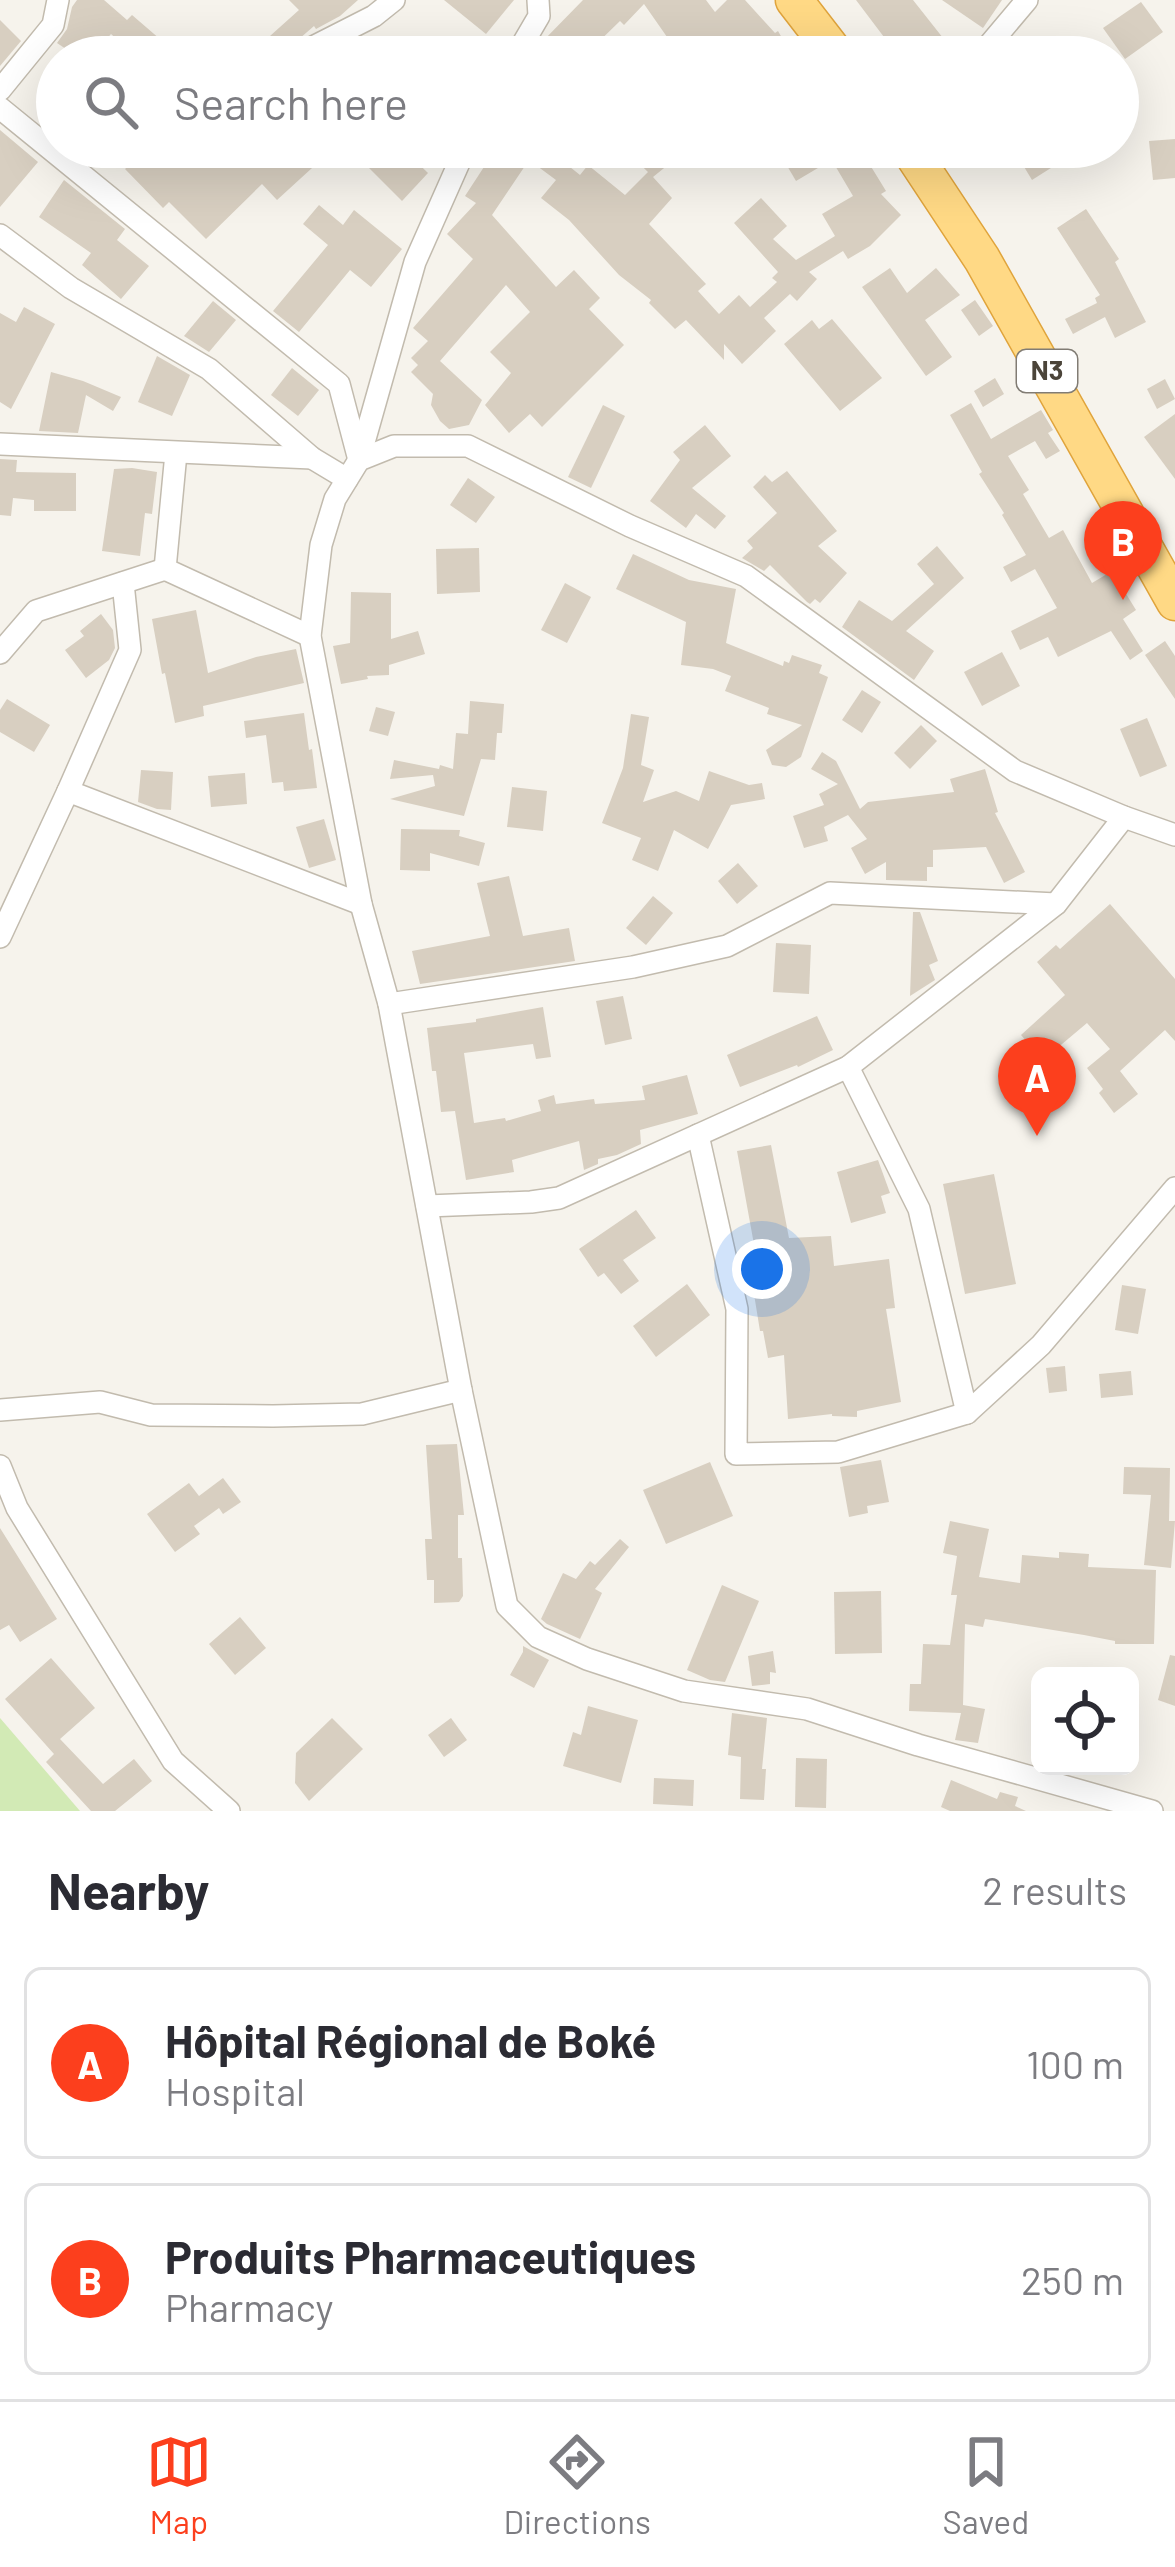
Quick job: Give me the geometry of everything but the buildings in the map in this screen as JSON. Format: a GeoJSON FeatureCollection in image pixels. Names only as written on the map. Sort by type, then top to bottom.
{"type":"FeatureCollection","features":[{"type":"Feature","properties":{"kind":"highway"},"geometry":{"type":"LineString","coordinates":[[794,0],[822,36]]}},
{"type":"Feature","properties":{"kind":"highway","name":"N3"},"geometry":{"type":"LineString","coordinates":[[922,168],[1018,320],[1175,602]]}},
{"type":"Feature","properties":{"kind":"street"},"geometry":{"type":"LineString","coordinates":[[44,36],[53,25],[58,0]]}},
{"type":"Feature","properties":{"kind":"street"},"geometry":{"type":"LineString","coordinates":[[335,36],[394,0]]}},
{"type":"Feature","properties":{"kind":"street"},"geometry":{"type":"LineString","coordinates":[[527,36],[539,16],[538,0]]}},
{"type":"Feature","properties":{"kind":"street"},"geometry":{"type":"LineString","coordinates":[[997,36],[1027,0]]}},
{"type":"Feature","properties":{"kind":"street"},"geometry":{"type":"LineString","coordinates":[[0,89],[36,46]]}},
{"type":"Feature","properties":{"kind":"street"},"geometry":{"type":"LineString","coordinates":[[0,108],[36,137]]}},
{"type":"Feature","properties":{"kind":"street"},"geometry":{"type":"LineString","coordinates":[[74,168],[339,384],[353,469]]}},
{"type":"Feature","properties":{"kind":"street"},"geometry":{"type":"LineString","coordinates":[[457,168],[415,262],[353,469],[335,499],[321,545],[310,636],[362,904],[389,1004],[507,1606],[538,1637],[586,1659],[684,1691],[807,1709],[1152,1811]]}},
{"type":"Feature","properties":{"kind":"street"},"geometry":{"type":"LineString","coordinates":[[0,235],[71,288],[209,369],[312,458]]}},
{"type":"Feature","properties":{"kind":"street"},"geometry":{"type":"LineString","coordinates":[[0,445],[312,458],[353,469],[394,446],[468,446],[630,526],[746,576],[1016,771],[1175,835]]}},
{"type":"Feature","properties":{"kind":"street"},"geometry":{"type":"LineString","coordinates":[[165,569],[176,453]]}},
{"type":"Feature","properties":{"kind":"street"},"geometry":{"type":"LineString","coordinates":[[0,653],[36,611],[165,569],[310,636]]}},
{"type":"Feature","properties":{"kind":"street"},"geometry":{"type":"LineString","coordinates":[[0,937],[130,650],[123,583]]}},
{"type":"Feature","properties":{"kind":"street"},"geometry":{"type":"LineString","coordinates":[[68,791],[362,904]]}},
{"type":"Feature","properties":{"kind":"street"},"geometry":{"type":"LineString","coordinates":[[427,1206],[559,1198],[848,1067],[1056,904],[1124,817]]}},
{"type":"Feature","properties":{"kind":"street"},"geometry":{"type":"LineString","coordinates":[[389,1004],[633,967],[728,946],[830,893],[1056,904]]}},
{"type":"Feature","properties":{"kind":"street"},"geometry":{"type":"LineString","coordinates":[[848,1067],[919,1209],[967,1413]]}},
{"type":"Feature","properties":{"kind":"street"},"geometry":{"type":"LineString","coordinates":[[698,1135],[737,1310],[736,1454],[838,1452],[967,1413],[1041,1345],[1175,1188]]}},
{"type":"Feature","properties":{"kind":"street"},"geometry":{"type":"LineString","coordinates":[[0,1410],[100,1402],[152,1415],[362,1414],[461,1390]]}},
{"type":"Feature","properties":{"kind":"street"},"geometry":{"type":"LineString","coordinates":[[0,1466],[17,1508],[173,1761],[229,1811]]}},
{"type":"Feature","properties":{"kind":"green space"},"geometry":{"type":"Polygon","coordinates":[[[0,1718],[80,1811],[0,1811],[0,1718]]]}},
{"type":"Feature","properties":{"kind":"place","name":"Produits Pharmaceutiques"},"geometry":{"type":"Point","coordinates":[1123,600]}},
{"type":"Feature","properties":{"kind":"place","name":"Hôpital Régional de Boké"},"geometry":{"type":"Point","coordinates":[1037,1136]}}]}
